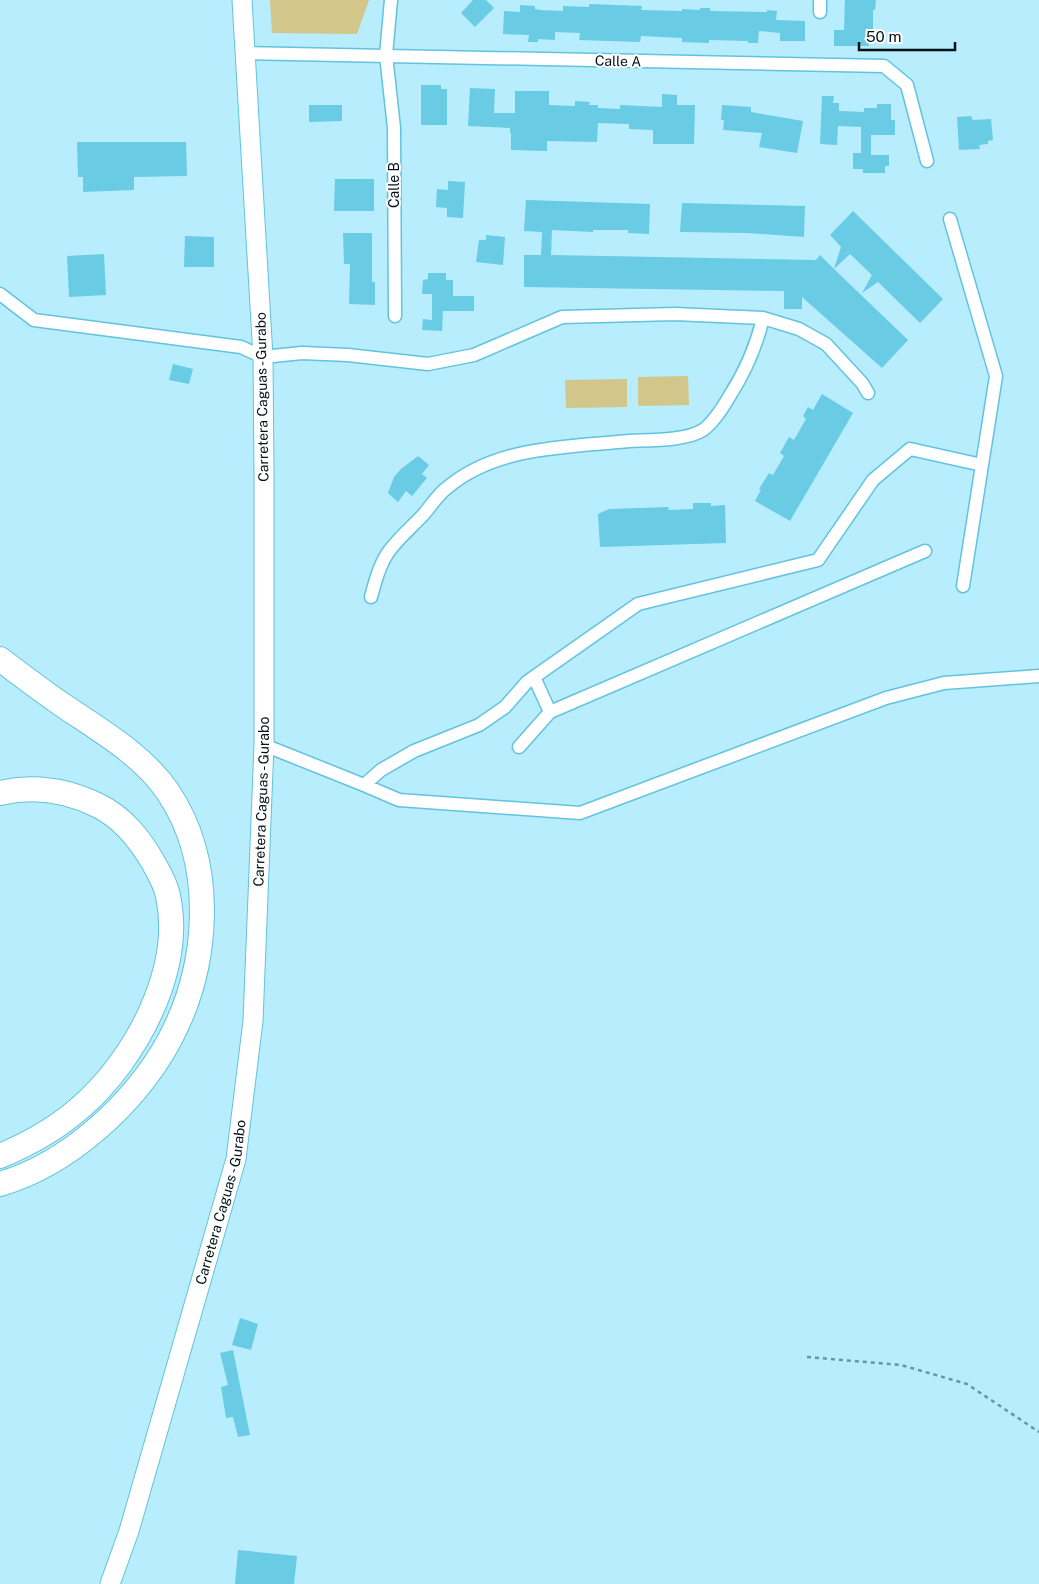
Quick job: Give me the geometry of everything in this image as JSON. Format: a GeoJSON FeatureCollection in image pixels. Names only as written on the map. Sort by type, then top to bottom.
{"type":"FeatureCollection","features":[{"type":"Feature","properties":{"kind":"highway"},"geometry":{"type":"LineString","coordinates":[[0,659],[111,739],[154,773],[169,794],[189,836],[200,877],[202,912],[200,943],[192,982],[170,1040],[157,1062],[112,1115],[85,1138],[49,1163],[14,1180],[0,1184]]}},
{"type":"Feature","properties":{"kind":"highway"},"geometry":{"type":"LineString","coordinates":[[0,793],[32,788],[53,790],[74,795],[110,811],[143,844],[160,875],[168,895],[171,931],[168,958],[162,982],[140,1034],[124,1060],[80,1108],[53,1128],[0,1156]]}},
{"type":"Feature","properties":{"kind":"main road","name":"Carretera Caguas - Gurabo"},"geometry":{"type":"LineString","coordinates":[[110,1584],[129,1531],[236,1158],[253,1021],[264,745],[263,357],[242,0]]}},
{"type":"Feature","properties":{"kind":"street","name":"Calle B"},"geometry":{"type":"LineString","coordinates":[[391,0],[386,55],[394,128],[395,316]]}},
{"type":"Feature","properties":{"kind":"street","name":"Calle A"},"geometry":{"type":"LineString","coordinates":[[244,53],[884,66],[907,85],[927,161]]}},
{"type":"Feature","properties":{"kind":"street"},"geometry":{"type":"LineString","coordinates":[[950,219],[996,376],[963,586]]}},
{"type":"Feature","properties":{"kind":"street"},"geometry":{"type":"LineString","coordinates":[[0,294],[34,320],[241,347],[263,357],[302,353],[428,364],[474,355],[562,317],[675,314],[763,318],[800,329],[826,344],[862,383],[868,393]]}},
{"type":"Feature","properties":{"kind":"street"},"geometry":{"type":"LineString","coordinates":[[371,597],[380,568],[397,541],[446,488],[472,470],[515,455],[552,448],[681,437],[702,430],[719,413],[742,376],[758,340],[763,318]]}},
{"type":"Feature","properties":{"kind":"street"},"geometry":{"type":"LineString","coordinates":[[364,784],[381,770],[414,751],[479,725],[505,707],[527,682],[638,604],[818,560],[873,480],[910,449],[982,465]]}},
{"type":"Feature","properties":{"kind":"street"},"geometry":{"type":"LineString","coordinates":[[519,746],[550,712],[925,551]]}},
{"type":"Feature","properties":{"kind":"street"},"geometry":{"type":"LineString","coordinates":[[264,745],[364,784],[399,800],[580,813],[886,698],[944,682],[1039,676]]}},
{"type":"Feature","properties":{"kind":"street"},"geometry":{"type":"LineString","coordinates":[[534,677],[550,712]]}},
{"type":"Feature","properties":{"kind":"path"},"geometry":{"type":"LineString","coordinates":[[807,1357],[901,1365],[967,1384],[1039,1432]]}},
{"type":"Feature","properties":{"kind":"shaded area"},"geometry":{"type":"Polygon","coordinates":[[[270,0],[369,0],[357,34],[272,33],[270,0]]]}},
{"type":"Feature","properties":{"kind":"shaded area"},"geometry":{"type":"Polygon","coordinates":[[[688,376],[689,405],[638,406],[638,377],[688,376]]]}},
{"type":"Feature","properties":{"kind":"shaded area"},"geometry":{"type":"Polygon","coordinates":[[[627,379],[627,407],[566,408],[565,380],[627,379]]]}},
{"type":"Feature","properties":{"kind":"building"},"geometry":{"type":"Polygon","coordinates":[[[473,0],[486,0],[494,8],[475,27],[461,13],[473,0]]]}},
{"type":"Feature","properties":{"kind":"building"},"geometry":{"type":"Polygon","coordinates":[[[845,0],[876,0],[875,10],[873,10],[873,39],[869,39],[869,46],[834,46],[834,30],[844,30],[845,0]]]}},
{"type":"Feature","properties":{"kind":"building"},"geometry":{"type":"Polygon","coordinates":[[[589,4],[642,6],[641,10],[682,11],[682,9],[700,10],[700,8],[710,8],[710,11],[777,11],[776,20],[805,21],[805,41],[780,41],[780,33],[759,31],[758,43],[709,40],[709,43],[682,42],[682,38],[641,36],[640,42],[579,40],[580,33],[555,32],[555,40],[538,39],[538,42],[528,42],[529,35],[503,34],[504,11],[520,12],[520,5],[535,6],[535,9],[540,10],[563,11],[563,6],[589,7],[589,4]]]}},
{"type":"Feature","properties":{"kind":"building"},"geometry":{"type":"Polygon","coordinates":[[[421,85],[441,85],[441,89],[447,89],[447,125],[421,125],[421,85]]]}},
{"type":"Feature","properties":{"kind":"building"},"geometry":{"type":"Polygon","coordinates":[[[470,88],[495,89],[494,113],[515,113],[515,91],[549,91],[549,105],[575,106],[575,101],[590,102],[589,105],[598,105],[598,108],[620,109],[620,105],[662,107],[662,94],[677,95],[677,105],[695,105],[694,144],[653,144],[653,130],[629,129],[629,124],[598,123],[597,142],[547,141],[547,151],[511,150],[510,128],[468,126],[470,88]]]}},
{"type":"Feature","properties":{"kind":"building"},"geometry":{"type":"Polygon","coordinates":[[[822,96],[834,96],[833,103],[839,103],[839,111],[864,112],[864,108],[877,108],[877,104],[891,104],[891,120],[895,120],[895,135],[871,135],[871,155],[889,155],[889,166],[885,166],[885,173],[863,173],[863,169],[853,169],[853,153],[861,153],[861,127],[838,126],[837,145],[820,144],[822,96]]]}},
{"type":"Feature","properties":{"kind":"building"},"geometry":{"type":"Polygon","coordinates":[[[309,105],[342,105],[342,121],[309,122],[309,105]]]}},
{"type":"Feature","properties":{"kind":"building"},"geometry":{"type":"Polygon","coordinates":[[[722,105],[751,107],[751,112],[803,121],[797,153],[759,147],[762,133],[723,130],[724,120],[721,120],[722,105]]]}},
{"type":"Feature","properties":{"kind":"building"},"geometry":{"type":"Polygon","coordinates":[[[971,116],[973,120],[991,119],[993,140],[988,141],[988,144],[979,145],[980,149],[959,150],[957,117],[971,116]]]}},
{"type":"Feature","properties":{"kind":"building"},"geometry":{"type":"Polygon","coordinates":[[[77,142],[186,142],[187,176],[134,177],[134,190],[83,192],[83,177],[78,177],[77,142]]]}},
{"type":"Feature","properties":{"kind":"building"},"geometry":{"type":"Polygon","coordinates":[[[335,179],[374,179],[374,211],[334,211],[335,179]]]}},
{"type":"Feature","properties":{"kind":"building"},"geometry":{"type":"Polygon","coordinates":[[[448,181],[465,182],[463,218],[447,217],[447,208],[436,207],[437,189],[448,190],[448,181]]]}},
{"type":"Feature","properties":{"kind":"building"},"geometry":{"type":"Polygon","coordinates":[[[526,200],[650,204],[649,234],[628,233],[628,230],[593,230],[593,232],[552,230],[551,255],[816,260],[820,255],[908,340],[882,368],[802,297],[802,309],[784,309],[784,291],[524,287],[524,255],[541,255],[542,232],[524,231],[526,200]]]}},
{"type":"Feature","properties":{"kind":"building"},"geometry":{"type":"Polygon","coordinates":[[[682,203],[805,206],[804,237],[747,233],[680,232],[682,203]]]}},
{"type":"Feature","properties":{"kind":"building"},"geometry":{"type":"Polygon","coordinates":[[[853,211],[943,299],[920,323],[878,282],[862,293],[872,275],[850,254],[834,269],[841,247],[830,235],[853,211]]]}},
{"type":"Feature","properties":{"kind":"building"},"geometry":{"type":"Polygon","coordinates":[[[343,233],[372,233],[372,282],[375,282],[375,305],[349,304],[350,264],[344,264],[343,233]]]}},
{"type":"Feature","properties":{"kind":"building"},"geometry":{"type":"Polygon","coordinates":[[[486,235],[505,237],[503,265],[476,262],[479,240],[486,240],[486,235]]]}},
{"type":"Feature","properties":{"kind":"building"},"geometry":{"type":"Polygon","coordinates":[[[185,236],[214,237],[214,267],[184,267],[185,236]]]}},
{"type":"Feature","properties":{"kind":"building"},"geometry":{"type":"Polygon","coordinates":[[[104,254],[106,295],[69,297],[67,256],[104,254]]]}},
{"type":"Feature","properties":{"kind":"building"},"geometry":{"type":"Polygon","coordinates":[[[428,273],[446,273],[446,280],[453,280],[453,296],[474,296],[474,311],[443,311],[442,331],[422,330],[423,319],[432,320],[432,294],[422,294],[423,280],[428,279],[428,273]]]}},
{"type":"Feature","properties":{"kind":"building"},"geometry":{"type":"Polygon","coordinates":[[[173,364],[193,369],[189,384],[169,380],[173,364]]]}},
{"type":"Feature","properties":{"kind":"building"},"geometry":{"type":"Polygon","coordinates":[[[822,394],[853,413],[790,521],[755,501],[761,490],[759,489],[769,473],[773,475],[784,456],[780,453],[789,437],[794,440],[806,419],[803,416],[808,407],[813,410],[822,394]]]}},
{"type":"Feature","properties":{"kind":"building"},"geometry":{"type":"Polygon","coordinates":[[[418,456],[429,465],[422,474],[427,478],[412,496],[406,491],[398,502],[388,493],[394,477],[418,456]]]}},
{"type":"Feature","properties":{"kind":"building"},"geometry":{"type":"Polygon","coordinates":[[[693,503],[711,503],[711,506],[725,505],[726,543],[600,547],[598,514],[609,509],[669,507],[668,510],[693,509],[693,503]]]}},
{"type":"Feature","properties":{"kind":"building"},"geometry":{"type":"Polygon","coordinates":[[[240,1318],[258,1324],[251,1350],[232,1345],[240,1318]]]}},
{"type":"Feature","properties":{"kind":"building"},"geometry":{"type":"Polygon","coordinates":[[[233,1350],[250,1435],[238,1437],[233,1417],[226,1418],[221,1387],[228,1385],[220,1353],[233,1350]]]}},
{"type":"Feature","properties":{"kind":"building"},"geometry":{"type":"Polygon","coordinates":[[[238,1550],[297,1556],[294,1584],[235,1584],[238,1550]]]}}]}
